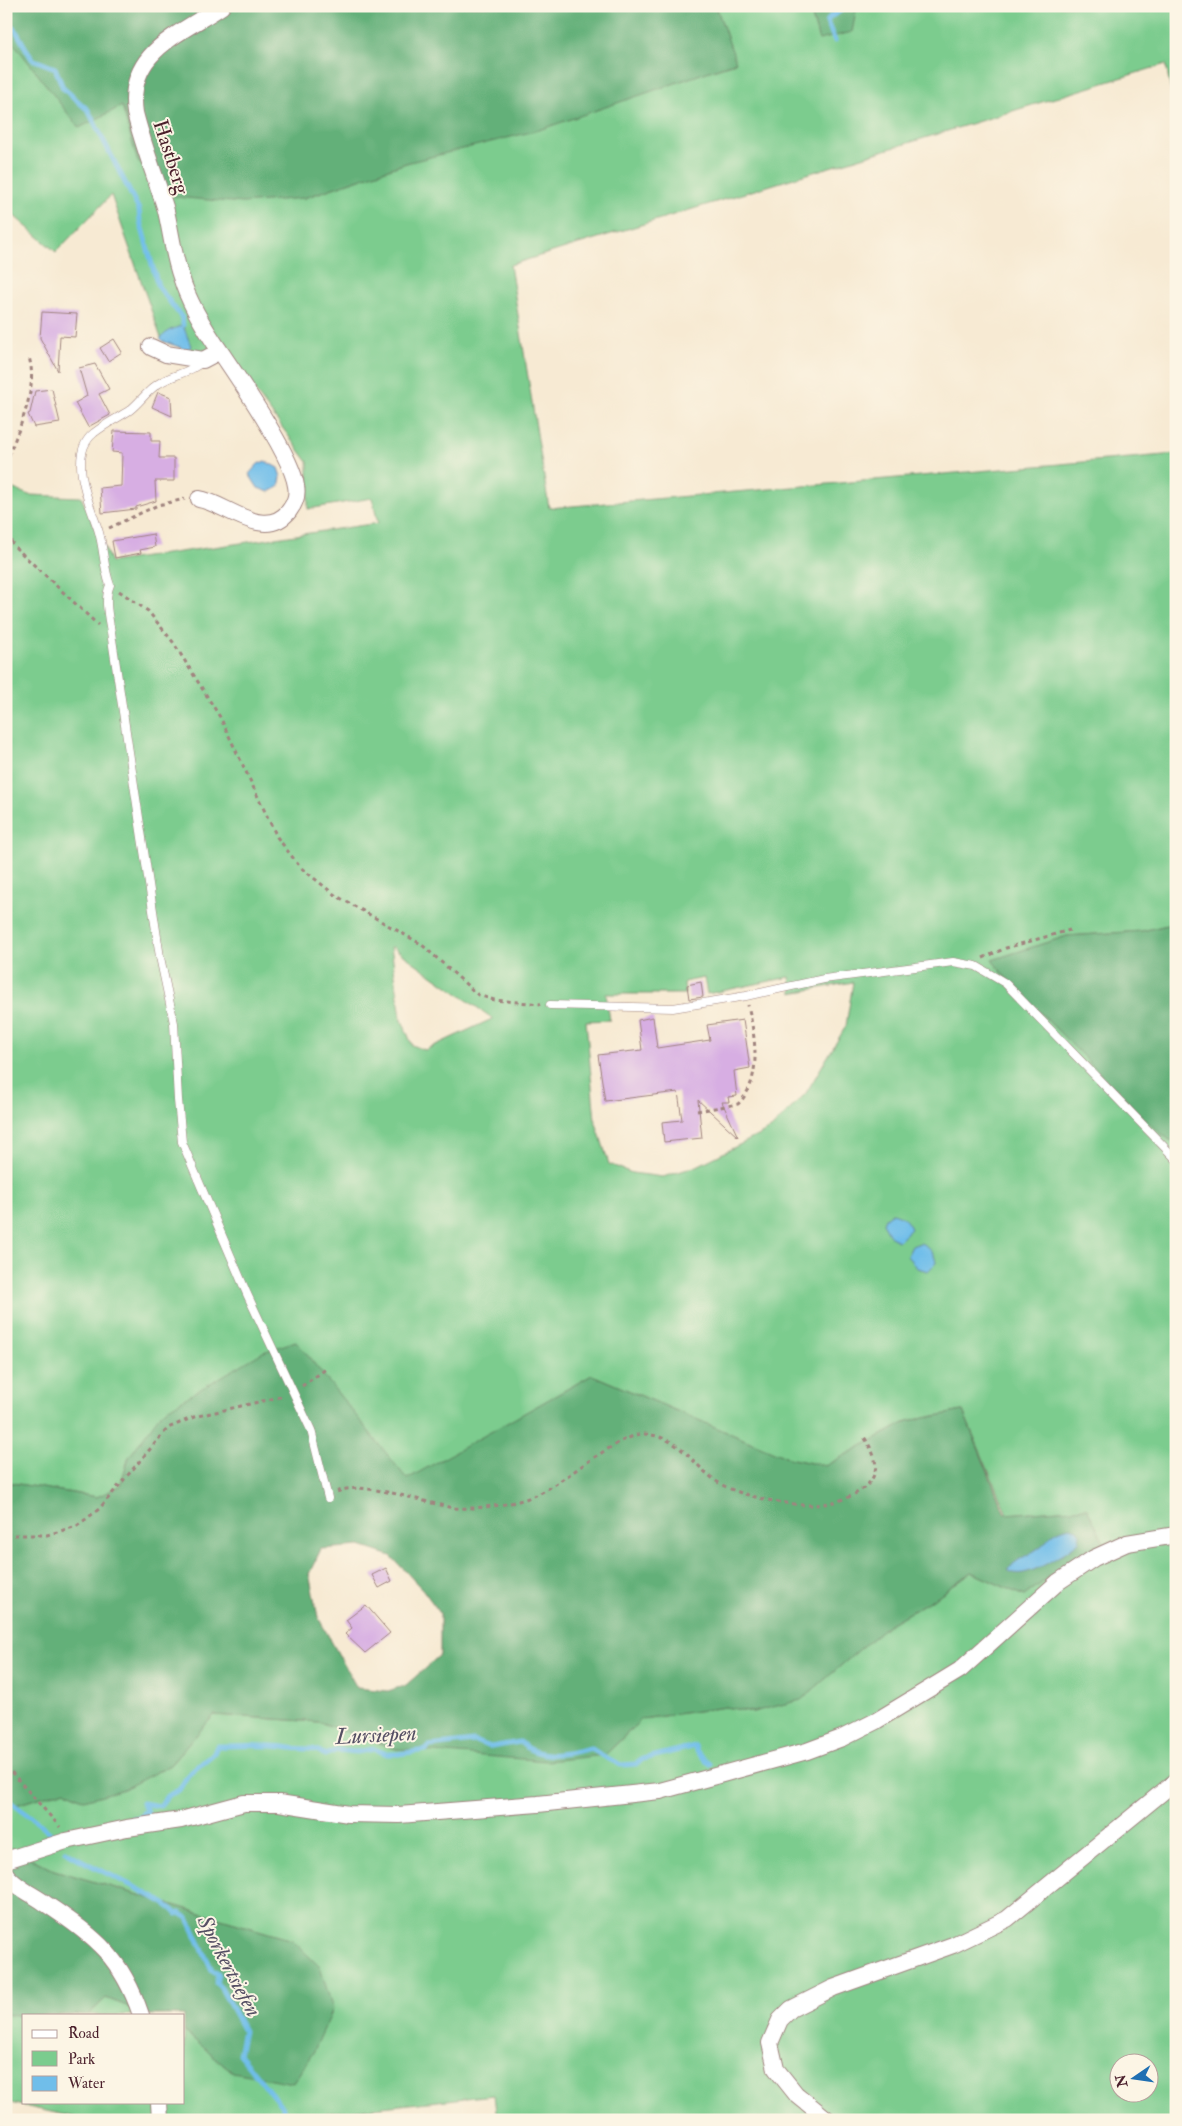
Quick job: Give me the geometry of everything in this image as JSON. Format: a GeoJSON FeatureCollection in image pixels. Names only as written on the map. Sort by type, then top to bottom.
{"type":"FeatureCollection","features":[{"type":"Feature","properties":{"kind":"street","name":"Hastberg"},"geometry":{"type":"LineString","coordinates":[[199,499],[215,503],[239,517],[259,522],[282,517],[288,512],[296,497],[296,486],[288,463],[262,416],[220,351],[189,298],[180,276],[168,217],[140,130],[133,100],[136,80],[147,58],[158,48],[222,6]]}},
{"type":"Feature","properties":{"kind":"street"},"geometry":{"type":"LineString","coordinates":[[150,347],[166,354],[203,360],[220,351]]}},
{"type":"Feature","properties":{"kind":"street"},"geometry":{"type":"LineString","coordinates":[[6,1860],[66,1841],[127,1828],[181,1820],[244,1803],[279,1803],[349,1814],[399,1815],[647,1793],[807,1751],[842,1738],[876,1721],[954,1674],[978,1656],[1058,1582],[1094,1558],[1127,1543],[1176,1535]]}},
{"type":"Feature","properties":{"kind":"street"},"geometry":{"type":"LineString","coordinates":[[828,2120],[802,2100],[776,2070],[770,2043],[780,2020],[791,2009],[833,1988],[953,1945],[1007,1919],[1176,1781]]}},
{"type":"Feature","properties":{"kind":"street"},"geometry":{"type":"LineString","coordinates":[[6,1874],[18,1885],[60,1913],[110,1953],[135,1998],[141,2014]]}},
{"type":"Feature","properties":{"kind":"street"},"geometry":{"type":"LineString","coordinates":[[159,2104],[160,2120]]}},
{"type":"Feature","properties":{"kind":"lane"},"geometry":{"type":"LineString","coordinates":[[203,360],[196,366],[158,384],[131,409],[94,433],[81,451],[81,466],[87,497],[99,531],[105,571],[110,585],[106,592],[112,639],[159,948],[174,1023],[182,1142],[247,1294],[316,1444],[328,1498]]}},
{"type":"Feature","properties":{"kind":"lane"},"geometry":{"type":"LineString","coordinates":[[550,1005],[673,1008],[746,996],[824,979],[953,962],[976,966],[1005,983],[1176,1159]]}},
{"type":"Feature","properties":{"kind":"path"},"geometry":{"type":"LineString","coordinates":[[6,463],[30,389],[32,368],[29,357]]}},
{"type":"Feature","properties":{"kind":"path"},"geometry":{"type":"LineString","coordinates":[[114,525],[168,502]]}},
{"type":"Feature","properties":{"kind":"path"},"geometry":{"type":"LineString","coordinates":[[6,534],[15,547],[62,589],[112,639]]}},
{"type":"Feature","properties":{"kind":"path"},"geometry":{"type":"LineString","coordinates":[[110,585],[148,611],[173,642],[220,717],[277,837],[300,866],[335,895],[421,944],[478,996],[494,1000],[550,1005]]}},
{"type":"Feature","properties":{"kind":"path"},"geometry":{"type":"LineString","coordinates":[[976,966],[985,956],[1006,948],[1070,930]]}},
{"type":"Feature","properties":{"kind":"path"},"geometry":{"type":"LineString","coordinates":[[697,1111],[738,1104],[750,1086],[755,1069],[746,996]]}},
{"type":"Feature","properties":{"kind":"path"},"geometry":{"type":"LineString","coordinates":[[6,1535],[47,1535],[77,1526],[99,1509],[168,1428],[194,1417],[284,1396],[326,1369]]}},
{"type":"Feature","properties":{"kind":"path"},"geometry":{"type":"LineString","coordinates":[[328,1498],[350,1488],[407,1496],[456,1508],[484,1507],[508,1503],[547,1490],[625,1439],[643,1434],[654,1436],[675,1445],[692,1457],[718,1483],[727,1488],[780,1501],[822,1504],[852,1495],[866,1486],[873,1478],[876,1462],[863,1435]]}},
{"type":"Feature","properties":{"kind":"path"},"geometry":{"type":"LineString","coordinates":[[6,1766],[62,1828],[66,1841]]}},
{"type":"Feature","properties":{"kind":"green space"},"geometry":{"type":"Polygon","coordinates":[[[6,6],[716,6],[736,62],[539,130],[406,163],[304,198],[242,203],[175,197],[138,162],[122,106],[79,128],[16,46],[6,37],[6,6]]]}},
{"type":"Feature","properties":{"kind":"green space"},"geometry":{"type":"Polygon","coordinates":[[[716,6],[809,6],[819,40],[856,6],[1176,6],[1176,121],[1166,64],[510,265],[549,508],[1176,454],[1176,923],[1142,931],[1067,936],[993,960],[1008,980],[1153,1127],[1176,1145],[1176,2120],[497,2120],[494,2095],[326,2113],[326,2120],[87,2120],[6,2102],[6,2014],[22,2018],[22,2104],[185,2104],[185,2032],[233,2072],[292,1940],[54,1870],[6,1846],[6,1808],[65,1790],[84,1800],[170,1765],[214,1715],[319,1722],[396,1749],[605,1755],[642,1719],[725,1707],[753,1712],[803,1698],[888,1625],[938,1596],[971,1572],[1024,1596],[1063,1567],[1106,1547],[1087,1508],[1007,1514],[963,1411],[908,1421],[825,1466],[788,1458],[592,1375],[407,1480],[295,1341],[129,1457],[120,1486],[97,1497],[6,1482],[6,486],[29,495],[81,497],[111,562],[378,523],[372,498],[308,509],[308,462],[231,359],[188,350],[162,341],[111,195],[56,252],[6,209],[6,37],[16,46],[122,106],[138,162],[304,198],[406,163],[735,63],[716,6]],[[391,946],[401,1018],[412,1045],[425,1050],[492,1019],[391,946]],[[790,977],[707,994],[704,978],[684,982],[685,994],[606,994],[610,1020],[586,1021],[595,1120],[609,1164],[632,1173],[663,1177],[697,1166],[771,1129],[806,1093],[846,1026],[853,982],[792,993],[790,977]]]}},
{"type":"Feature","properties":{"kind":"green space"},"geometry":{"type":"Polygon","coordinates":[[[809,6],[857,6],[852,32],[819,40],[809,6]]]}},
{"type":"Feature","properties":{"kind":"green space"},"geometry":{"type":"Polygon","coordinates":[[[1176,923],[1176,1145],[1153,1127],[1008,980],[992,960],[1067,936],[1142,931],[1176,923]]]}},
{"type":"Feature","properties":{"kind":"green space"},"geometry":{"type":"Polygon","coordinates":[[[296,1341],[407,1479],[592,1375],[788,1458],[825,1466],[908,1421],[963,1411],[1005,1514],[1087,1508],[1106,1547],[1063,1567],[1024,1596],[971,1572],[938,1596],[888,1625],[801,1700],[753,1712],[725,1707],[642,1719],[605,1755],[547,1761],[396,1749],[319,1722],[214,1715],[170,1765],[124,1789],[84,1800],[65,1790],[6,1808],[6,1482],[97,1497],[120,1486],[129,1457],[162,1412],[263,1352],[296,1341]],[[360,1546],[321,1549],[309,1574],[318,1617],[357,1688],[388,1691],[406,1685],[440,1655],[440,1613],[423,1590],[391,1556],[360,1546]]]}},
{"type":"Feature","properties":{"kind":"green space"},"geometry":{"type":"Polygon","coordinates":[[[6,1846],[54,1870],[292,1940],[320,1967],[333,2009],[314,2051],[293,2083],[233,2072],[185,2032],[185,2014],[147,2014],[106,1998],[89,2014],[22,2014],[22,2018],[6,2014],[6,1846]]]}},
{"type":"Feature","properties":{"kind":"green space"},"geometry":{"type":"Polygon","coordinates":[[[106,1998],[147,2014],[89,2014],[106,1998]]]}},
{"type":"Feature","properties":{"kind":"water"},"geometry":{"type":"Polygon","coordinates":[[[183,325],[191,346],[188,350],[160,339],[168,331],[183,325]]]}},
{"type":"Feature","properties":{"kind":"water"},"geometry":{"type":"Polygon","coordinates":[[[265,461],[278,468],[281,477],[279,487],[269,492],[258,488],[249,474],[258,464],[265,461]]]}},
{"type":"Feature","properties":{"kind":"water"},"geometry":{"type":"Polygon","coordinates":[[[892,1213],[904,1218],[911,1229],[898,1241],[891,1237],[883,1223],[885,1218],[892,1213]]]}},
{"type":"Feature","properties":{"kind":"water"},"geometry":{"type":"Polygon","coordinates":[[[920,1243],[929,1248],[936,1263],[928,1271],[917,1268],[907,1256],[912,1246],[920,1243]]]}},
{"type":"Feature","properties":{"kind":"water"},"geometry":{"type":"Polygon","coordinates":[[[1070,1527],[1077,1529],[1080,1533],[1079,1542],[1065,1553],[1034,1570],[1024,1573],[1015,1573],[1008,1570],[1018,1560],[1042,1546],[1058,1531],[1070,1527]]]}},
{"type":"Feature","properties":{"kind":"building"},"geometry":{"type":"Polygon","coordinates":[[[42,312],[77,314],[75,337],[60,336],[58,371],[40,338],[42,312]]]}},
{"type":"Feature","properties":{"kind":"building"},"geometry":{"type":"Polygon","coordinates":[[[114,339],[122,352],[108,361],[100,348],[114,339]]]}},
{"type":"Feature","properties":{"kind":"building"},"geometry":{"type":"Polygon","coordinates":[[[95,364],[109,389],[99,394],[110,415],[88,427],[75,403],[87,396],[79,368],[95,364]]]}},
{"type":"Feature","properties":{"kind":"building"},"geometry":{"type":"Polygon","coordinates":[[[52,389],[60,423],[34,427],[28,414],[30,413],[35,391],[52,389]]]}},
{"type":"Feature","properties":{"kind":"building"},"geometry":{"type":"Polygon","coordinates":[[[158,392],[171,397],[172,416],[152,407],[158,392]]]}},
{"type":"Feature","properties":{"kind":"building"},"geometry":{"type":"Polygon","coordinates":[[[114,431],[151,432],[151,441],[160,441],[159,458],[174,458],[174,481],[155,481],[156,501],[136,507],[136,509],[102,513],[100,488],[121,486],[122,453],[112,452],[114,431]]]}},
{"type":"Feature","properties":{"kind":"building"},"geometry":{"type":"Polygon","coordinates":[[[153,534],[155,547],[140,550],[141,553],[115,558],[112,541],[153,534]]]}},
{"type":"Feature","properties":{"kind":"building"},"geometry":{"type":"Polygon","coordinates":[[[701,982],[703,997],[689,999],[687,985],[701,982]]]}},
{"type":"Feature","properties":{"kind":"building"},"geometry":{"type":"Polygon","coordinates":[[[653,1017],[657,1048],[710,1040],[707,1025],[743,1020],[750,1068],[734,1071],[737,1096],[728,1097],[729,1102],[722,1102],[738,1137],[698,1100],[702,1138],[664,1142],[662,1122],[682,1120],[678,1092],[605,1101],[598,1055],[642,1050],[638,1020],[653,1017]]]}},
{"type":"Feature","properties":{"kind":"building"},"geometry":{"type":"Polygon","coordinates":[[[386,1568],[392,1581],[379,1588],[372,1575],[386,1568]]]}},
{"type":"Feature","properties":{"kind":"building"},"geometry":{"type":"Polygon","coordinates":[[[366,1605],[390,1633],[365,1653],[345,1634],[352,1628],[346,1620],[366,1605]]]}},
{"type":"Feature","properties":{"kind":"waterway"},"geometry":{"type":"LineString","coordinates":[[835,41],[827,22],[830,17],[840,11],[840,6]]}},
{"type":"Feature","properties":{"kind":"waterway"},"geometry":{"type":"LineString","coordinates":[[6,21],[16,31],[32,59],[55,68],[63,88],[88,110],[139,210],[140,221],[158,286],[182,318],[183,325]]}},
{"type":"Feature","properties":{"kind":"waterway","name":"Lursiepen"},"geometry":{"type":"LineString","coordinates":[[128,1822],[133,1818],[139,1819],[144,1812],[148,1812],[142,1803],[160,1806],[167,1796],[179,1790],[188,1775],[214,1753],[217,1746],[309,1749],[317,1750],[325,1755],[337,1750],[357,1752],[374,1749],[387,1754],[398,1754],[426,1750],[429,1746],[474,1741],[491,1747],[520,1742],[528,1748],[544,1754],[563,1754],[591,1748],[621,1765],[636,1764],[643,1759],[695,1746],[696,1751],[710,1764]]}},
{"type":"Feature","properties":{"kind":"waterway","name":"Lursiepen"},"geometry":{"type":"LineString","coordinates":[[6,1799],[38,1822],[53,1836]]}},
{"type":"Feature","properties":{"kind":"waterway","name":"Sporkertsiefen"},"geometry":{"type":"LineString","coordinates":[[66,1851],[159,1900],[177,1914],[180,1913],[188,1918],[212,1970],[218,1974],[216,1983],[221,1988],[244,2031],[239,2054],[283,2108],[283,2120]]}}]}
